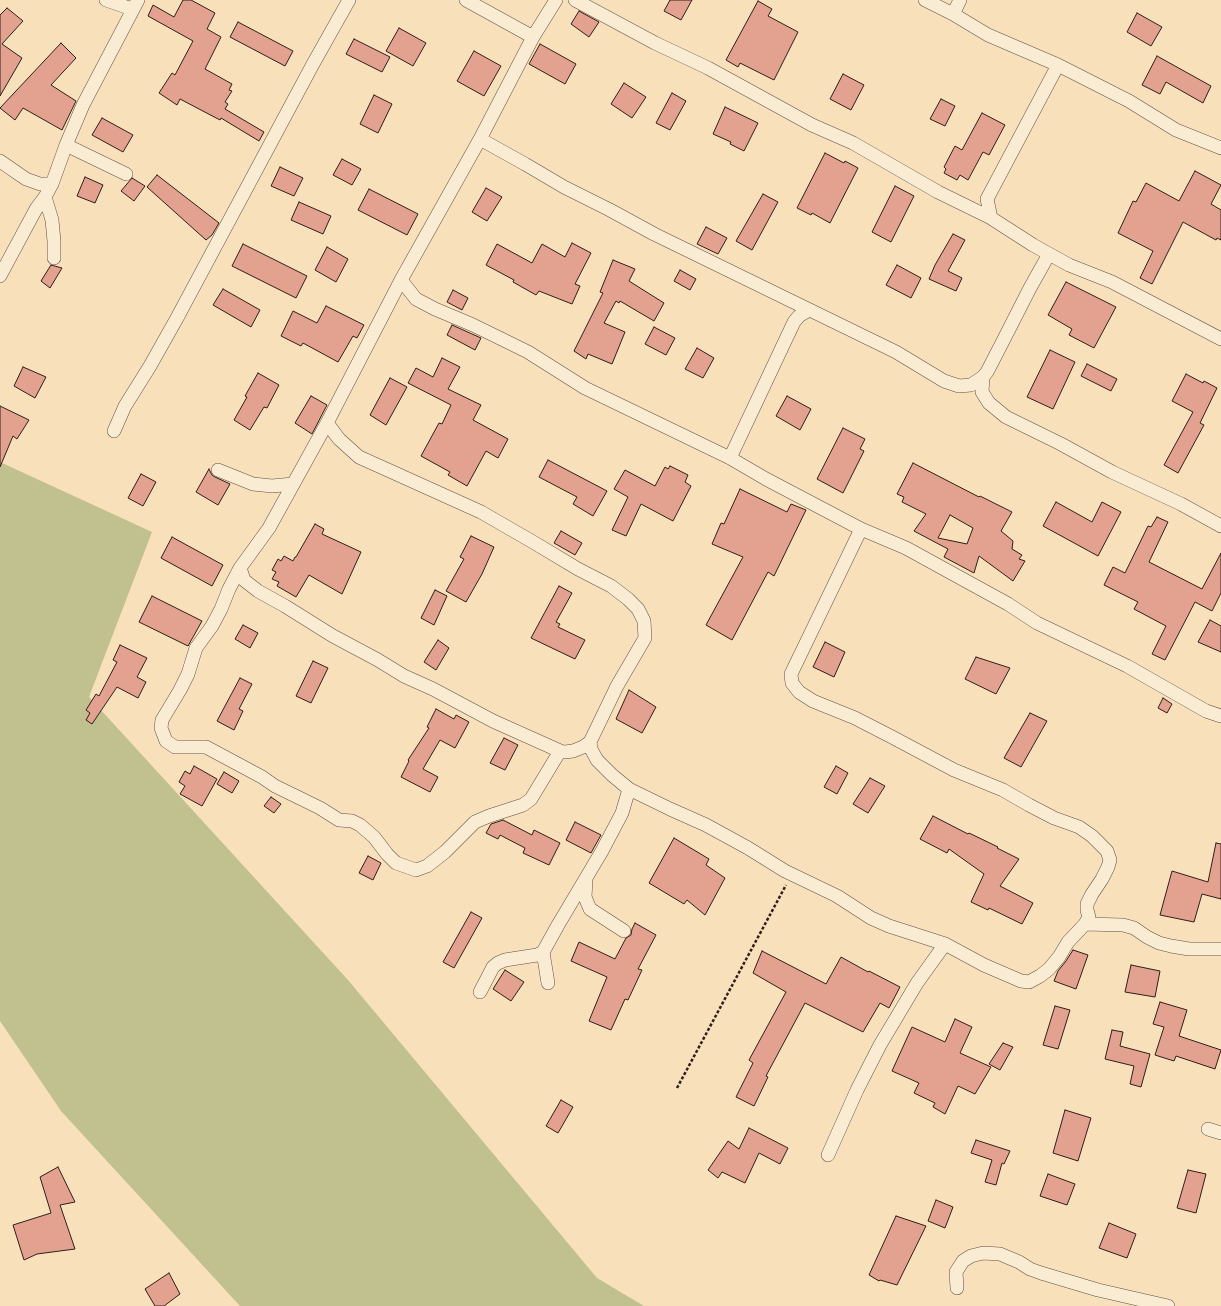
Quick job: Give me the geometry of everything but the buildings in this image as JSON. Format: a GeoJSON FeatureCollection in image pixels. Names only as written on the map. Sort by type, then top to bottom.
{"type":"FeatureCollection","features":[{"type":"Feature","properties":{"kind":"street"},"geometry":{"type":"LineString","coordinates":[[0,276],[33,214],[52,184],[66,145],[83,105],[135,5],[106,0]]}},
{"type":"Feature","properties":{"kind":"street"},"geometry":{"type":"LineString","coordinates":[[114,431],[125,406],[150,366],[181,311],[313,64],[349,0]]}},
{"type":"Feature","properties":{"kind":"street"},"geometry":{"type":"LineString","coordinates":[[466,0],[533,37]]}},
{"type":"Feature","properties":{"kind":"street"},"geometry":{"type":"LineString","coordinates":[[556,0],[533,37],[480,139],[402,280],[327,423],[269,528],[240,568],[229,589],[222,609],[196,648],[188,674],[162,720],[160,728],[166,741],[175,747],[206,747],[262,777],[274,786],[320,808],[339,820],[352,821],[360,825],[374,837],[396,863],[416,870],[427,866],[445,852],[475,822],[523,805],[532,799],[560,751]]}},
{"type":"Feature","properties":{"kind":"street"},"geometry":{"type":"LineString","coordinates":[[575,0],[655,43],[708,68],[812,125],[853,143],[938,192],[991,218],[1069,265],[1112,282],[1221,339]]}},
{"type":"Feature","properties":{"kind":"street"},"geometry":{"type":"LineString","coordinates":[[925,0],[953,14],[988,35],[1058,65],[1129,101],[1176,130],[1221,148]]}},
{"type":"Feature","properties":{"kind":"street"},"geometry":{"type":"LineString","coordinates":[[953,14],[960,0]]}},
{"type":"Feature","properties":{"kind":"street"},"geometry":{"type":"LineString","coordinates":[[971,207],[987,199],[1058,65]]}},
{"type":"Feature","properties":{"kind":"street"},"geometry":{"type":"LineString","coordinates":[[480,139],[564,187],[654,234],[896,352],[944,381],[959,386],[971,385],[983,377],[1004,341],[1030,288],[1049,254]]}},
{"type":"Feature","properties":{"kind":"street"},"geometry":{"type":"LineString","coordinates":[[66,145],[126,174]]}},
{"type":"Feature","properties":{"kind":"street"},"geometry":{"type":"LineString","coordinates":[[0,161],[26,179],[40,184],[52,184]]}},
{"type":"Feature","properties":{"kind":"street"},"geometry":{"type":"LineString","coordinates":[[45,197],[52,220],[54,258]]}},
{"type":"Feature","properties":{"kind":"street"},"geometry":{"type":"LineString","coordinates":[[987,199],[991,218]]}},
{"type":"Feature","properties":{"kind":"street"},"geometry":{"type":"LineString","coordinates":[[402,280],[416,299],[528,352],[585,388],[730,458],[766,479],[861,529],[906,548],[1008,604],[1037,623],[1127,666],[1206,712],[1221,716]]}},
{"type":"Feature","properties":{"kind":"street"},"geometry":{"type":"LineString","coordinates":[[730,458],[794,322],[799,316],[809,310]]}},
{"type":"Feature","properties":{"kind":"street"},"geometry":{"type":"LineString","coordinates":[[983,377],[982,392],[989,403],[1006,417],[1061,444],[1112,472],[1181,504],[1221,526]]}},
{"type":"Feature","properties":{"kind":"street"},"geometry":{"type":"LineString","coordinates":[[240,568],[244,580],[258,591],[404,676],[433,689],[493,721],[560,751],[573,751],[590,742],[617,686],[645,638],[644,621],[638,609],[611,586],[578,569],[481,512],[359,457],[339,439],[327,423]]}},
{"type":"Feature","properties":{"kind":"street"},"geometry":{"type":"LineString","coordinates":[[218,470],[253,484],[272,486],[293,484]]}},
{"type":"Feature","properties":{"kind":"street"},"geometry":{"type":"LineString","coordinates":[[590,742],[591,749],[597,760],[629,789],[706,825],[791,874],[836,896],[871,918],[889,926],[945,944],[997,971],[1021,981],[1029,982],[1049,969],[1059,957],[1068,942],[1085,924],[1089,917],[1087,904],[1108,867],[1110,860],[1107,851],[1092,836],[1078,827],[1054,818],[1003,790],[954,770],[854,718],[813,701],[799,692],[792,683],[791,674],[861,529]]}},
{"type":"Feature","properties":{"kind":"street"},"geometry":{"type":"LineString","coordinates":[[480,992],[494,967],[498,963],[505,960],[537,956],[544,952],[570,904],[586,880],[622,813],[629,789]]}},
{"type":"Feature","properties":{"kind":"street"},"geometry":{"type":"LineString","coordinates":[[586,880],[585,897],[590,909],[624,931]]}},
{"type":"Feature","properties":{"kind":"street"},"geometry":{"type":"LineString","coordinates":[[1085,924],[1123,925],[1134,928],[1159,943],[1171,946],[1189,949],[1221,949]]}},
{"type":"Feature","properties":{"kind":"street"},"geometry":{"type":"LineString","coordinates":[[828,1155],[857,1090],[880,1045],[917,982],[945,944]]}},
{"type":"Feature","properties":{"kind":"street"},"geometry":{"type":"LineString","coordinates":[[544,952],[548,983]]}},
{"type":"Feature","properties":{"kind":"street"},"geometry":{"type":"LineString","coordinates":[[1208,1129],[1221,1133]]}},
{"type":"Feature","properties":{"kind":"street"},"geometry":{"type":"LineString","coordinates":[[957,1288],[956,1272],[963,1261],[971,1256],[983,1253],[1000,1254],[1041,1273],[1113,1294],[1168,1306]]}},
{"type":"Feature","properties":{"kind":"path"},"geometry":{"type":"LineString","coordinates":[[677,1088],[791,874]]}},
{"type":"Feature","properties":{"kind":"green space"},"geometry":{"type":"Polygon","coordinates":[[[0,462],[152,532],[89,697],[348,980],[597,1278],[644,1306],[240,1306],[61,1111],[0,1021],[0,462]]]}}]}
